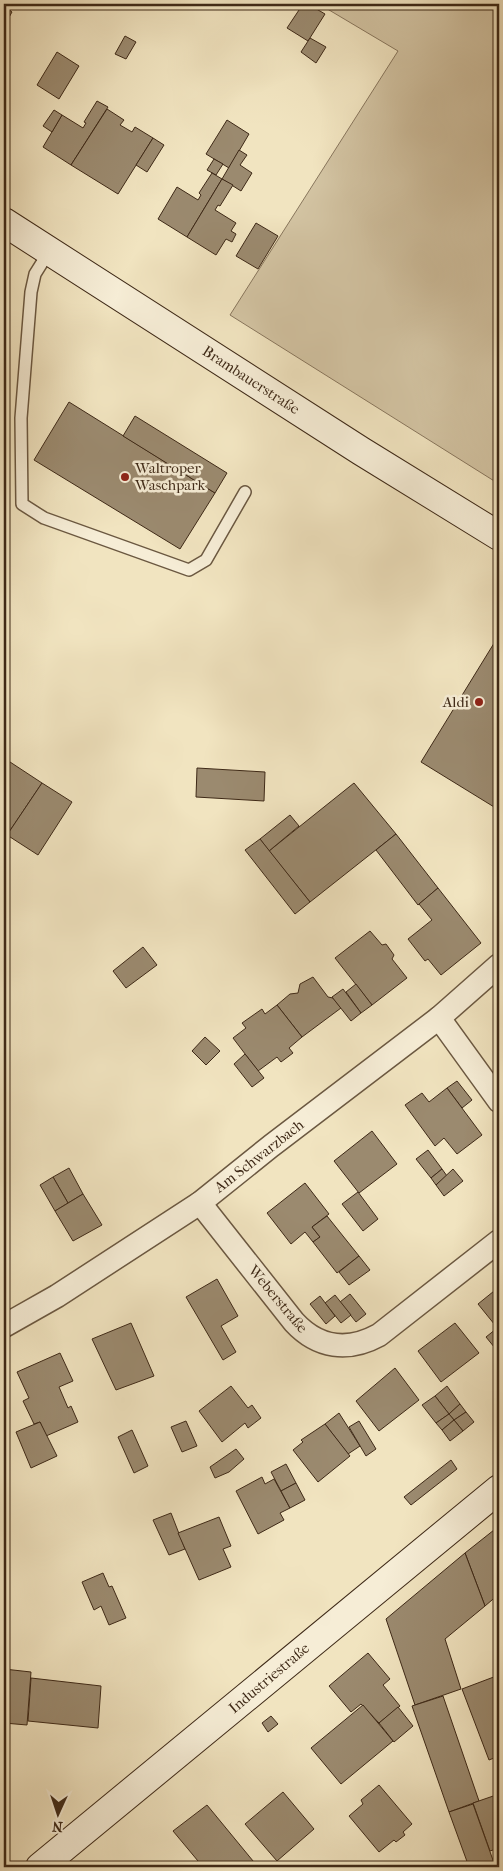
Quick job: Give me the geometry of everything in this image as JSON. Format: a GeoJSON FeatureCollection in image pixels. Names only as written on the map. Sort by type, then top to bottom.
{"type":"FeatureCollection","features":[{"type":"Feature","properties":{"kind":"main road","name":"Brambauerstraße"},"geometry":{"type":"LineString","coordinates":[[4,222],[361,451],[499,536]]}},
{"type":"Feature","properties":{"kind":"main road","name":"Industriestraße"},"geometry":{"type":"LineString","coordinates":[[40,1867],[499,1489]]}},
{"type":"Feature","properties":{"kind":"street","name":"Am Schwarzbach"},"geometry":{"type":"LineString","coordinates":[[4,1326],[57,1296],[200,1203],[271,1146],[439,1018],[499,965]]}},
{"type":"Feature","properties":{"kind":"street"},"geometry":{"type":"LineString","coordinates":[[439,1018],[499,1101]]}},
{"type":"Feature","properties":{"kind":"street","name":"Weberstraße"},"geometry":{"type":"LineString","coordinates":[[200,1203],[304,1333],[318,1341],[332,1345],[357,1345],[380,1335],[499,1241]]}},
{"type":"Feature","properties":{"kind":"lane"},"geometry":{"type":"LineString","coordinates":[[50,250],[34,274],[31,292],[21,418],[22,504],[44,518],[189,570],[206,560],[245,492]]}},
{"type":"Feature","properties":{"kind":"shaded area"},"geometry":{"type":"Polygon","coordinates":[[[319,4],[499,4],[499,484],[230,315],[398,51],[319,4]]]}},
{"type":"Feature","properties":{"kind":"building"},"geometry":{"type":"Polygon","coordinates":[[[303,4],[308,4],[325,14],[308,41],[287,28],[303,4]]]}},
{"type":"Feature","properties":{"kind":"building"},"geometry":{"type":"Polygon","coordinates":[[[4,6],[12,12],[4,26],[4,6]]]}},
{"type":"Feature","properties":{"kind":"building"},"geometry":{"type":"Polygon","coordinates":[[[125,36],[136,42],[126,59],[115,54],[125,36]]]}},
{"type":"Feature","properties":{"kind":"building"},"geometry":{"type":"Polygon","coordinates":[[[310,38],[326,47],[316,63],[301,52],[310,38]]]}},
{"type":"Feature","properties":{"kind":"building"},"geometry":{"type":"Polygon","coordinates":[[[57,52],[79,66],[59,99],[37,85],[57,52]]]}},
{"type":"Feature","properties":{"kind":"building"},"geometry":{"type":"Polygon","coordinates":[[[97,101],[108,107],[71,165],[43,147],[62,115],[83,128],[86,123],[84,122],[97,101]]]}},
{"type":"Feature","properties":{"kind":"building"},"geometry":{"type":"Polygon","coordinates":[[[107,109],[124,120],[120,125],[132,132],[135,127],[153,138],[118,194],[71,165],[107,109]]]}},
{"type":"Feature","properties":{"kind":"building"},"geometry":{"type":"Polygon","coordinates":[[[54,110],[62,115],[52,132],[43,126],[54,110]]]}},
{"type":"Feature","properties":{"kind":"building"},"geometry":{"type":"Polygon","coordinates":[[[227,120],[249,134],[229,168],[206,154],[227,120]]]}},
{"type":"Feature","properties":{"kind":"building"},"geometry":{"type":"Polygon","coordinates":[[[153,138],[164,145],[147,172],[136,165],[153,138]]]}},
{"type":"Feature","properties":{"kind":"building"},"geometry":{"type":"Polygon","coordinates":[[[239,150],[247,155],[240,165],[252,173],[241,191],[222,179],[239,150]]]}},
{"type":"Feature","properties":{"kind":"building"},"geometry":{"type":"Polygon","coordinates":[[[214,159],[223,164],[216,175],[207,170],[214,159]]]}},
{"type":"Feature","properties":{"kind":"building"},"geometry":{"type":"Polygon","coordinates":[[[212,173],[222,179],[187,237],[158,219],[177,187],[198,200],[201,195],[199,193],[212,173]]]}},
{"type":"Feature","properties":{"kind":"building"},"geometry":{"type":"Polygon","coordinates":[[[222,179],[233,185],[220,206],[218,205],[215,210],[236,223],[231,231],[236,234],[232,242],[226,239],[216,255],[187,237],[222,179]]]}},
{"type":"Feature","properties":{"kind":"building"},"geometry":{"type":"Polygon","coordinates":[[[256,223],[278,236],[258,269],[236,256],[256,223]]]}},
{"type":"Feature","properties":{"kind":"building","name":"Waltroper Waschpark"},"geometry":{"type":"Polygon","coordinates":[[[69,402],[215,493],[180,549],[34,460],[69,402]]]}},
{"type":"Feature","properties":{"kind":"building"},"geometry":{"type":"Polygon","coordinates":[[[135,416],[227,473],[215,493],[123,436],[135,416]]]}},
{"type":"Feature","properties":{"kind":"building","name":"Aldi"},"geometry":{"type":"Polygon","coordinates":[[[496,640],[499,643],[499,810],[421,762],[496,640]]]}},
{"type":"Feature","properties":{"kind":"building"},"geometry":{"type":"Polygon","coordinates":[[[7,760],[42,783],[7,835],[4,833],[4,764],[7,760]]]}},
{"type":"Feature","properties":{"kind":"building"},"geometry":{"type":"Polygon","coordinates":[[[197,768],[265,772],[264,801],[196,797],[197,768]]]}},
{"type":"Feature","properties":{"kind":"building"},"geometry":{"type":"Polygon","coordinates":[[[42,783],[72,802],[38,855],[7,835],[42,783]]]}},
{"type":"Feature","properties":{"kind":"building"},"geometry":{"type":"Polygon","coordinates":[[[354,783],[396,834],[310,902],[269,851],[354,783]]]}},
{"type":"Feature","properties":{"kind":"building"},"geometry":{"type":"Polygon","coordinates":[[[290,815],[299,826],[269,851],[260,839],[290,815]]]}},
{"type":"Feature","properties":{"kind":"building"},"geometry":{"type":"Polygon","coordinates":[[[396,834],[438,888],[418,905],[376,850],[396,834]]]}},
{"type":"Feature","properties":{"kind":"building"},"geometry":{"type":"Polygon","coordinates":[[[260,839],[310,902],[295,914],[245,850],[260,839]]]}},
{"type":"Feature","properties":{"kind":"building"},"geometry":{"type":"Polygon","coordinates":[[[438,888],[481,943],[441,975],[428,959],[425,961],[408,939],[432,920],[419,904],[438,888]]]}},
{"type":"Feature","properties":{"kind":"building"},"geometry":{"type":"Polygon","coordinates":[[[370,931],[382,945],[386,944],[394,955],[392,959],[407,978],[372,1005],[335,958],[370,931]]]}},
{"type":"Feature","properties":{"kind":"building"},"geometry":{"type":"Polygon","coordinates":[[[143,947],[157,965],[126,988],[113,971],[143,947]]]}},
{"type":"Feature","properties":{"kind":"building"},"geometry":{"type":"Polygon","coordinates":[[[313,977],[328,997],[333,998],[341,1008],[302,1037],[277,1005],[290,994],[298,993],[300,984],[313,977]]]}},
{"type":"Feature","properties":{"kind":"building"},"geometry":{"type":"Polygon","coordinates":[[[356,984],[372,1005],[361,1013],[346,992],[356,984]]]}},
{"type":"Feature","properties":{"kind":"building"},"geometry":{"type":"Polygon","coordinates":[[[343,989],[361,1013],[351,1021],[332,997],[343,989]]]}},
{"type":"Feature","properties":{"kind":"building"},"geometry":{"type":"Polygon","coordinates":[[[277,1005],[302,1037],[289,1048],[293,1053],[281,1062],[277,1057],[258,1071],[233,1038],[246,1028],[242,1023],[262,1009],[265,1014],[277,1005]]]}},
{"type":"Feature","properties":{"kind":"building"},"geometry":{"type":"Polygon","coordinates":[[[205,1037],[220,1051],[206,1065],[192,1051],[205,1037]]]}},
{"type":"Feature","properties":{"kind":"building"},"geometry":{"type":"Polygon","coordinates":[[[245,1054],[264,1078],[252,1087],[234,1064],[245,1054]]]}},
{"type":"Feature","properties":{"kind":"building"},"geometry":{"type":"Polygon","coordinates":[[[457,1081],[472,1100],[462,1108],[447,1088],[457,1081]]]}},
{"type":"Feature","properties":{"kind":"building"},"geometry":{"type":"Polygon","coordinates":[[[447,1088],[482,1135],[457,1154],[444,1138],[435,1146],[405,1105],[422,1093],[429,1102],[447,1088]]]}},
{"type":"Feature","properties":{"kind":"building"},"geometry":{"type":"Polygon","coordinates":[[[372,1131],[397,1164],[359,1193],[334,1161],[372,1131]]]}},
{"type":"Feature","properties":{"kind":"building"},"geometry":{"type":"Polygon","coordinates":[[[428,1150],[442,1169],[431,1178],[416,1159],[428,1150]]]}},
{"type":"Feature","properties":{"kind":"building"},"geometry":{"type":"Polygon","coordinates":[[[69,1168],[83,1194],[68,1203],[53,1177],[69,1168]]]}},
{"type":"Feature","properties":{"kind":"building"},"geometry":{"type":"Polygon","coordinates":[[[442,1169],[447,1176],[436,1185],[431,1178],[442,1169]]]}},
{"type":"Feature","properties":{"kind":"building"},"geometry":{"type":"Polygon","coordinates":[[[453,1169],[463,1181],[444,1196],[436,1185],[453,1169]]]}},
{"type":"Feature","properties":{"kind":"building"},"geometry":{"type":"Polygon","coordinates":[[[53,1177],[68,1203],[55,1211],[40,1185],[53,1177]]]}},
{"type":"Feature","properties":{"kind":"building"},"geometry":{"type":"Polygon","coordinates":[[[305,1183],[329,1214],[312,1227],[320,1237],[313,1242],[305,1232],[291,1244],[267,1213],[305,1183]]]}},
{"type":"Feature","properties":{"kind":"building"},"geometry":{"type":"Polygon","coordinates":[[[358,1192],[378,1219],[363,1231],[342,1204],[358,1192]]]}},
{"type":"Feature","properties":{"kind":"building"},"geometry":{"type":"Polygon","coordinates":[[[83,1194],[102,1225],[73,1241],[55,1211],[83,1194]]]}},
{"type":"Feature","properties":{"kind":"building"},"geometry":{"type":"Polygon","coordinates":[[[327,1216],[359,1256],[337,1273],[313,1242],[320,1237],[312,1227],[327,1216]]]}},
{"type":"Feature","properties":{"kind":"building"},"geometry":{"type":"Polygon","coordinates":[[[359,1256],[370,1270],[349,1285],[339,1272],[359,1256]]]}},
{"type":"Feature","properties":{"kind":"building"},"geometry":{"type":"Polygon","coordinates":[[[217,1279],[238,1316],[221,1326],[236,1352],[223,1360],[186,1297],[217,1279]]]}},
{"type":"Feature","properties":{"kind":"building"},"geometry":{"type":"Polygon","coordinates":[[[499,1287],[499,1330],[478,1304],[499,1287]]]}},
{"type":"Feature","properties":{"kind":"building"},"geometry":{"type":"Polygon","coordinates":[[[350,1294],[366,1314],[356,1322],[340,1302],[350,1294]]]}},
{"type":"Feature","properties":{"kind":"building"},"geometry":{"type":"Polygon","coordinates":[[[335,1295],[351,1315],[341,1323],[325,1303],[335,1295]]]}},
{"type":"Feature","properties":{"kind":"building"},"geometry":{"type":"Polygon","coordinates":[[[320,1296],[335,1316],[326,1324],[310,1304],[320,1296]]]}},
{"type":"Feature","properties":{"kind":"building"},"geometry":{"type":"Polygon","coordinates":[[[131,1323],[154,1376],[116,1390],[92,1339],[131,1323]]]}},
{"type":"Feature","properties":{"kind":"building"},"geometry":{"type":"Polygon","coordinates":[[[455,1323],[479,1353],[441,1382],[418,1351],[455,1323]]]}},
{"type":"Feature","properties":{"kind":"building"},"geometry":{"type":"Polygon","coordinates":[[[496,1329],[499,1330],[499,1353],[486,1337],[496,1329]]]}},
{"type":"Feature","properties":{"kind":"building"},"geometry":{"type":"Polygon","coordinates":[[[60,1353],[73,1381],[59,1387],[68,1408],[71,1406],[78,1422],[46,1436],[40,1422],[34,1424],[23,1401],[29,1398],[17,1372],[60,1353]]]}},
{"type":"Feature","properties":{"kind":"building"},"geometry":{"type":"Polygon","coordinates":[[[395,1368],[419,1400],[379,1431],[356,1401],[395,1368]]]}},
{"type":"Feature","properties":{"kind":"building"},"geometry":{"type":"Polygon","coordinates":[[[231,1386],[248,1408],[252,1405],[261,1418],[248,1428],[245,1423],[222,1442],[199,1411],[231,1386]]]}},
{"type":"Feature","properties":{"kind":"building"},"geometry":{"type":"Polygon","coordinates":[[[447,1386],[460,1404],[449,1414],[435,1396],[447,1386]]]}},
{"type":"Feature","properties":{"kind":"building"},"geometry":{"type":"Polygon","coordinates":[[[435,1396],[449,1414],[436,1423],[422,1405],[435,1396]]]}},
{"type":"Feature","properties":{"kind":"building"},"geometry":{"type":"Polygon","coordinates":[[[460,1404],[466,1412],[454,1420],[449,1414],[460,1404]]]}},
{"type":"Feature","properties":{"kind":"building"},"geometry":{"type":"Polygon","coordinates":[[[466,1412],[474,1422],[463,1431],[454,1420],[466,1412]]]}},
{"type":"Feature","properties":{"kind":"building"},"geometry":{"type":"Polygon","coordinates":[[[339,1413],[360,1446],[348,1454],[325,1424],[339,1413]]]}},
{"type":"Feature","properties":{"kind":"building"},"geometry":{"type":"Polygon","coordinates":[[[449,1414],[454,1420],[442,1430],[436,1423],[449,1414]]]}},
{"type":"Feature","properties":{"kind":"building"},"geometry":{"type":"Polygon","coordinates":[[[454,1420],[463,1431],[450,1441],[442,1430],[454,1420]]]}},
{"type":"Feature","properties":{"kind":"building"},"geometry":{"type":"Polygon","coordinates":[[[186,1421],[197,1446],[182,1452],[171,1427],[186,1421]]]}},
{"type":"Feature","properties":{"kind":"building"},"geometry":{"type":"Polygon","coordinates":[[[359,1421],[376,1449],[366,1456],[349,1427],[359,1421]]]}},
{"type":"Feature","properties":{"kind":"building"},"geometry":{"type":"Polygon","coordinates":[[[40,1422],[57,1456],[31,1468],[16,1432],[40,1422]]]}},
{"type":"Feature","properties":{"kind":"building"},"geometry":{"type":"Polygon","coordinates":[[[325,1424],[350,1456],[318,1482],[293,1450],[303,1442],[301,1440],[325,1424]]]}},
{"type":"Feature","properties":{"kind":"building"},"geometry":{"type":"Polygon","coordinates":[[[132,1430],[148,1466],[134,1473],[118,1437],[132,1430]]]}},
{"type":"Feature","properties":{"kind":"building"},"geometry":{"type":"Polygon","coordinates":[[[236,1449],[244,1459],[229,1472],[215,1478],[210,1467],[236,1449]]]}},
{"type":"Feature","properties":{"kind":"building"},"geometry":{"type":"Polygon","coordinates":[[[451,1460],[457,1469],[411,1505],[404,1497],[451,1460]]]}},
{"type":"Feature","properties":{"kind":"building"},"geometry":{"type":"Polygon","coordinates":[[[286,1464],[296,1483],[281,1491],[271,1472],[286,1464]]]}},
{"type":"Feature","properties":{"kind":"building"},"geometry":{"type":"Polygon","coordinates":[[[262,1477],[265,1484],[274,1479],[290,1508],[280,1513],[284,1520],[258,1534],[236,1491],[262,1477]]]}},
{"type":"Feature","properties":{"kind":"building"},"geometry":{"type":"Polygon","coordinates":[[[296,1483],[305,1500],[290,1508],[281,1491],[296,1483]]]}},
{"type":"Feature","properties":{"kind":"building"},"geometry":{"type":"Polygon","coordinates":[[[171,1513],[185,1549],[169,1555],[153,1520],[171,1513]]]}},
{"type":"Feature","properties":{"kind":"building"},"geometry":{"type":"Polygon","coordinates":[[[219,1517],[231,1546],[223,1549],[231,1567],[199,1580],[178,1533],[219,1517]]]}},
{"type":"Feature","properties":{"kind":"building"},"geometry":{"type":"Polygon","coordinates":[[[499,1526],[499,1594],[485,1606],[465,1553],[499,1526]]]}},
{"type":"Feature","properties":{"kind":"building"},"geometry":{"type":"Polygon","coordinates":[[[465,1553],[485,1606],[445,1639],[461,1689],[415,1705],[386,1619],[465,1553]]]}},
{"type":"Feature","properties":{"kind":"building"},"geometry":{"type":"Polygon","coordinates":[[[103,1573],[109,1587],[112,1586],[126,1618],[109,1625],[101,1606],[94,1610],[82,1582],[103,1573]]]}},
{"type":"Feature","properties":{"kind":"building"},"geometry":{"type":"Polygon","coordinates":[[[368,1653],[390,1679],[383,1685],[400,1706],[379,1723],[361,1704],[351,1712],[329,1686],[368,1653]]]}},
{"type":"Feature","properties":{"kind":"building"},"geometry":{"type":"Polygon","coordinates":[[[4,1669],[31,1672],[27,1725],[4,1723],[4,1669]]]}},
{"type":"Feature","properties":{"kind":"building"},"geometry":{"type":"Polygon","coordinates":[[[499,1675],[499,1756],[489,1760],[462,1689],[499,1675]]]}},
{"type":"Feature","properties":{"kind":"building"},"geometry":{"type":"Polygon","coordinates":[[[31,1678],[101,1686],[98,1728],[28,1721],[31,1678]]]}},
{"type":"Feature","properties":{"kind":"building"},"geometry":{"type":"Polygon","coordinates":[[[443,1696],[479,1801],[449,1812],[412,1706],[443,1696]]]}},
{"type":"Feature","properties":{"kind":"building"},"geometry":{"type":"Polygon","coordinates":[[[363,1705],[393,1741],[341,1784],[311,1748],[363,1705]]]}},
{"type":"Feature","properties":{"kind":"building"},"geometry":{"type":"Polygon","coordinates":[[[398,1707],[413,1726],[394,1742],[379,1723],[398,1707]]]}},
{"type":"Feature","properties":{"kind":"building"},"geometry":{"type":"Polygon","coordinates":[[[271,1716],[278,1724],[268,1732],[262,1723],[271,1716]]]}},
{"type":"Feature","properties":{"kind":"building"},"geometry":{"type":"Polygon","coordinates":[[[379,1785],[412,1824],[403,1832],[405,1835],[396,1842],[394,1840],[379,1852],[349,1816],[363,1804],[361,1800],[379,1785]]]}},
{"type":"Feature","properties":{"kind":"building"},"geometry":{"type":"Polygon","coordinates":[[[283,1792],[314,1829],[277,1861],[245,1824],[283,1792]]]}},
{"type":"Feature","properties":{"kind":"building"},"geometry":{"type":"Polygon","coordinates":[[[499,1794],[499,1848],[490,1851],[473,1803],[499,1794]]]}},
{"type":"Feature","properties":{"kind":"building"},"geometry":{"type":"Polygon","coordinates":[[[473,1804],[494,1863],[484,1867],[469,1867],[449,1812],[473,1804]]]}},
{"type":"Feature","properties":{"kind":"building"},"geometry":{"type":"Polygon","coordinates":[[[207,1805],[258,1867],[203,1867],[173,1831],[207,1805]]]}},
{"type":"Feature","properties":{"kind":"place","name":"Waltroper Waschpark"},"geometry":{"type":"Point","coordinates":[125,477]}},
{"type":"Feature","properties":{"kind":"place","name":"Aldi"},"geometry":{"type":"Point","coordinates":[479,702]}}]}
